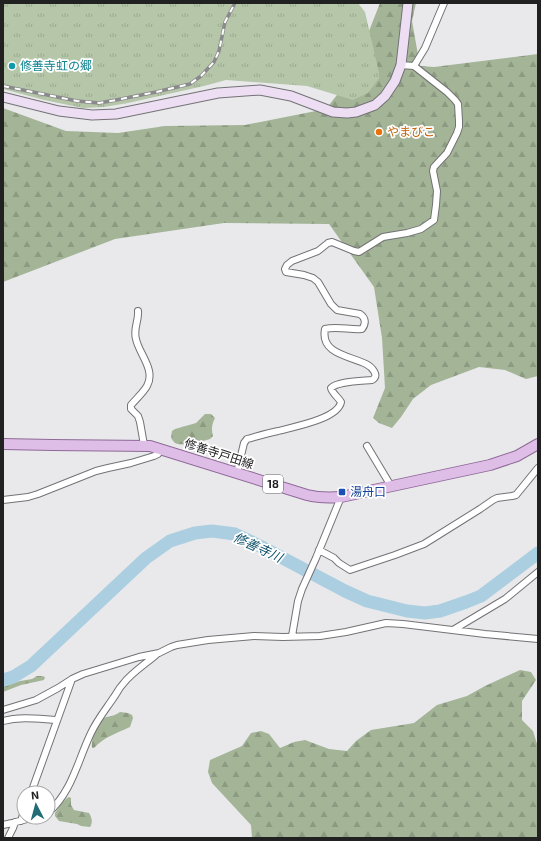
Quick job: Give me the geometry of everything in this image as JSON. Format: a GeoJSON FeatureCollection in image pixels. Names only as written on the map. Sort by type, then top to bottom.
{"type":"FeatureCollection","features":[{"type":"Feature","properties":{"kind":"main road","name":"修善寺戸田線"},"geometry":{"type":"LineString","coordinates":[[3,444],[150,446],[317,498],[341,497],[490,465],[517,456],[538,444]]}},
{"type":"Feature","properties":{"kind":"street"},"geometry":{"type":"LineString","coordinates":[[3,97],[59,110],[92,115],[116,114],[218,93],[260,90],[291,96],[333,112],[356,112],[375,104],[385,96],[395,81],[401,65],[408,3]]}},
{"type":"Feature","properties":{"kind":"street"},"geometry":{"type":"LineString","coordinates":[[414,66],[426,48],[444,3]]}},
{"type":"Feature","properties":{"kind":"street"},"geometry":{"type":"LineString","coordinates":[[237,473],[244,443],[248,439],[309,424],[324,417],[334,412],[342,402],[331,390],[333,386],[344,383],[372,380],[376,377],[374,371],[368,364],[335,352],[325,341],[325,329],[362,329],[365,325],[363,316],[360,314],[337,310],[331,304],[314,278],[286,272],[285,269],[292,261],[318,250],[328,243],[332,242],[359,252],[383,237],[421,229],[434,220],[437,191],[433,171],[434,167],[446,153],[457,133],[459,127],[458,104],[456,100],[447,92],[414,66],[401,65]]}},
{"type":"Feature","properties":{"kind":"street"},"geometry":{"type":"LineString","coordinates":[[138,311],[139,316],[135,327],[136,338],[149,370],[150,380],[146,388],[130,405],[130,407],[139,419],[144,445]]}},
{"type":"Feature","properties":{"kind":"street"},"geometry":{"type":"LineString","coordinates":[[367,446],[391,486]]}},
{"type":"Feature","properties":{"kind":"street"},"geometry":{"type":"LineString","coordinates":[[3,500],[28,497],[102,470],[131,464],[158,454],[161,449]]}},
{"type":"Feature","properties":{"kind":"street"},"geometry":{"type":"LineString","coordinates":[[319,550],[334,558],[350,570],[407,551],[431,540],[497,498],[516,495],[538,468]]}},
{"type":"Feature","properties":{"kind":"street"},"geometry":{"type":"LineString","coordinates":[[292,636],[298,601],[302,589],[341,497]]}},
{"type":"Feature","properties":{"kind":"street"},"geometry":{"type":"LineString","coordinates":[[453,630],[505,599],[538,572]]}},
{"type":"Feature","properties":{"kind":"street"},"geometry":{"type":"LineString","coordinates":[[3,710],[36,700],[83,674],[138,657],[159,653],[177,645],[208,640],[254,636],[308,637],[333,634],[386,623],[538,639]]}},
{"type":"Feature","properties":{"kind":"street"},"geometry":{"type":"LineString","coordinates":[[56,805],[66,792],[72,780],[91,733],[100,716],[123,684],[159,653]]}},
{"type":"Feature","properties":{"kind":"street"},"geometry":{"type":"LineString","coordinates":[[34,785],[72,679]]}},
{"type":"Feature","properties":{"kind":"street"},"geometry":{"type":"LineString","coordinates":[[3,721],[13,718],[57,720]]}},
{"type":"Feature","properties":{"kind":"street"},"geometry":{"type":"LineString","coordinates":[[3,824],[16,822]]}},
{"type":"Feature","properties":{"kind":"street"},"geometry":{"type":"LineString","coordinates":[[8,838],[16,824]]}},
{"type":"Feature","properties":{"kind":"green space","name":"修善寺虹の郷"},"geometry":{"type":"Polygon","coordinates":[[[3,3],[358,3],[365,12],[380,77],[368,93],[353,100],[307,86],[226,80],[128,103],[104,107],[83,108],[44,100],[3,89],[3,3]]]}},
{"type":"Feature","properties":{"kind":"green space"},"geometry":{"type":"Polygon","coordinates":[[[380,3],[416,3],[412,21],[420,66],[434,67],[538,54],[538,376],[526,379],[505,370],[479,367],[431,385],[413,399],[392,428],[379,423],[373,418],[385,388],[382,338],[374,287],[329,224],[224,223],[115,239],[3,282],[3,108],[66,131],[118,133],[165,126],[245,125],[326,109],[351,77],[380,3]]]}},
{"type":"Feature","properties":{"kind":"green space"},"geometry":{"type":"Polygon","coordinates":[[[205,414],[211,414],[215,418],[212,427],[213,436],[210,439],[187,444],[175,443],[171,438],[172,431],[196,423],[205,414]]]}},
{"type":"Feature","properties":{"kind":"green space"},"geometry":{"type":"Polygon","coordinates":[[[520,670],[531,672],[536,680],[522,701],[522,720],[533,731],[538,747],[538,838],[252,838],[251,825],[212,783],[208,772],[210,760],[242,746],[251,733],[261,731],[269,734],[280,748],[294,742],[305,740],[329,749],[347,751],[356,741],[371,730],[414,723],[437,705],[467,696],[520,670]]]}},
{"type":"Feature","properties":{"kind":"green space"},"geometry":{"type":"Polygon","coordinates":[[[37,676],[45,677],[44,680],[21,685],[3,692],[3,687],[20,681],[32,679],[37,676]]]}},
{"type":"Feature","properties":{"kind":"green space"},"geometry":{"type":"Polygon","coordinates":[[[120,712],[132,715],[133,718],[130,727],[106,738],[92,748],[93,736],[96,727],[101,720],[120,712]]]}},
{"type":"Feature","properties":{"kind":"green space"},"geometry":{"type":"Polygon","coordinates":[[[69,797],[71,798],[71,805],[74,810],[89,813],[92,820],[90,827],[59,821],[56,817],[56,812],[69,797]]]}},
{"type":"Feature","properties":{"kind":"waterway","name":"修善寺川"},"geometry":{"type":"LineString","coordinates":[[3,680],[13,677],[31,666],[146,558],[170,541],[195,533],[212,531],[235,534],[367,601],[407,611],[425,613],[440,611],[481,596],[538,553]]}},
{"type":"Feature","properties":{"kind":"railway"},"geometry":{"type":"LineString","coordinates":[[3,86],[77,101],[99,103],[190,84],[201,76],[214,62],[219,51],[225,22],[235,3]]}},
{"type":"Feature","properties":{"kind":"place","name":"修善寺虹の郷"},"geometry":{"type":"Point","coordinates":[12,66]}},
{"type":"Feature","properties":{"kind":"place","name":"やまびこ"},"geometry":{"type":"Point","coordinates":[379,132]}},
{"type":"Feature","properties":{"kind":"place","name":"湯舟口"},"geometry":{"type":"Point","coordinates":[342,492]}}]}
